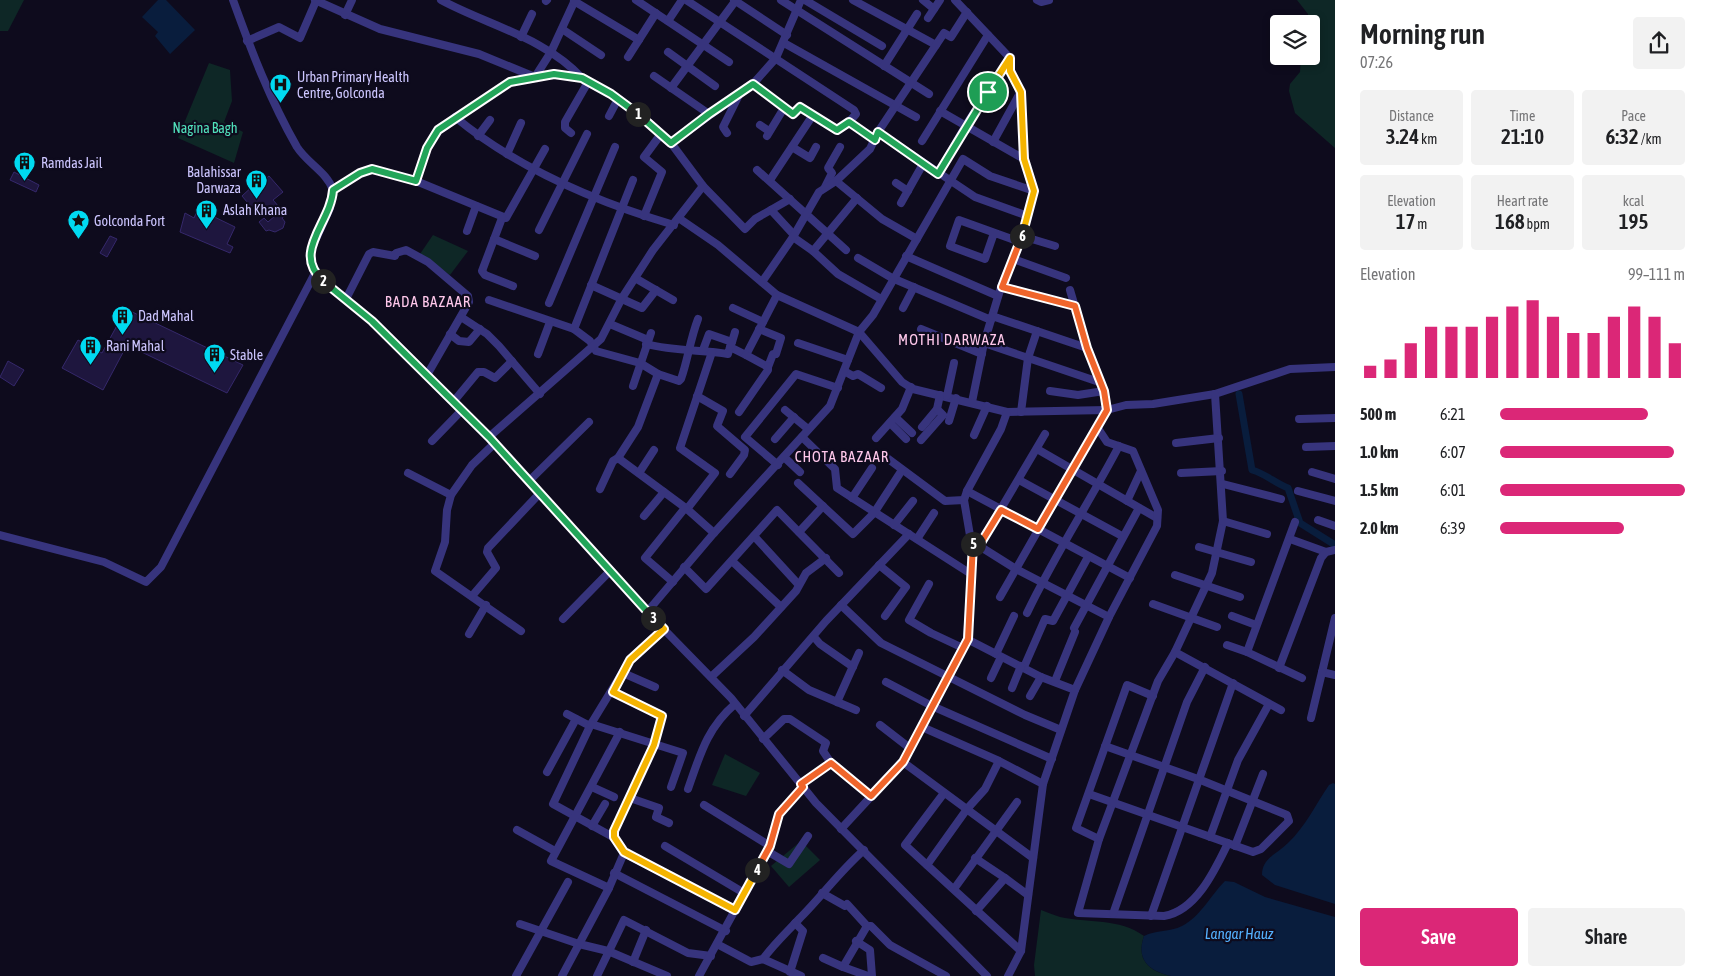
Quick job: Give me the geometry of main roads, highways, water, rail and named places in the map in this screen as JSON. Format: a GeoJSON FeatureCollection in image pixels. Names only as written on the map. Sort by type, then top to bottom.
{"type":"FeatureCollection","features":[{"type":"Feature","properties":{"kind":"water"},"geometry":{"type":"Polygon","coordinates":[[[158,0],[166,0],[195,30],[170,54],[155,36],[158,32],[142,17],[158,0]]]}},
{"type":"Feature","properties":{"kind":"water"},"geometry":{"type":"Polygon","coordinates":[[[1335,784],[1335,904],[1275,885],[1262,875],[1267,860],[1294,837],[1329,785],[1335,784]]]}},
{"type":"Feature","properties":{"kind":"water","name":"Langar Hauz"},"geometry":{"type":"Polygon","coordinates":[[[1225,881],[1234,882],[1265,897],[1335,917],[1335,976],[1171,976],[1150,967],[1143,957],[1142,944],[1144,936],[1177,928],[1188,922],[1200,911],[1225,881]]]}},
{"type":"Feature","properties":{"kind":"waterway"},"geometry":{"type":"LineString","coordinates":[[1239,394],[1252,470],[1288,488],[1300,523],[1335,545]]}},
{"type":"Feature","properties":{"kind":"place","name":"Urban Primary Health Centre, Golconda"},"geometry":{"type":"Point","coordinates":[281,104]}},
{"type":"Feature","properties":{"kind":"place","name":"Ramdas Jail"},"geometry":{"type":"Point","coordinates":[25,182]}},
{"type":"Feature","properties":{"kind":"place","name":"Balahissar Darwaza"},"geometry":{"type":"Point","coordinates":[257,199]}},
{"type":"Feature","properties":{"kind":"place","name":"Aslah Khana"},"geometry":{"type":"Point","coordinates":[207,229]}},
{"type":"Feature","properties":{"kind":"place","name":"Golconda Fort"},"geometry":{"type":"Point","coordinates":[78,240]}},
{"type":"Feature","properties":{"kind":"place","name":"Dad Mahal"},"geometry":{"type":"Point","coordinates":[122,335]}},
{"type":"Feature","properties":{"kind":"place","name":"Rani Mahal"},"geometry":{"type":"Point","coordinates":[90,365]}},
{"type":"Feature","properties":{"kind":"place","name":"Stable"},"geometry":{"type":"Point","coordinates":[214,374]}},
{"type":"Feature","properties":{"kind":"district","name":"BADA BAZAAR"},"geometry":{"type":"Point","coordinates":[428,301]}},
{"type":"Feature","properties":{"kind":"district","name":"MOTHI DARWAZA"},"geometry":{"type":"Point","coordinates":[952,339]}},
{"type":"Feature","properties":{"kind":"district","name":"CHOTA BAZAAR"},"geometry":{"type":"Point","coordinates":[842,456]}},
{"type":"Feature","properties":{"kind":"park label","name":"Nagina Bagh"},"geometry":{"type":"Point","coordinates":[205,128]}}]}
